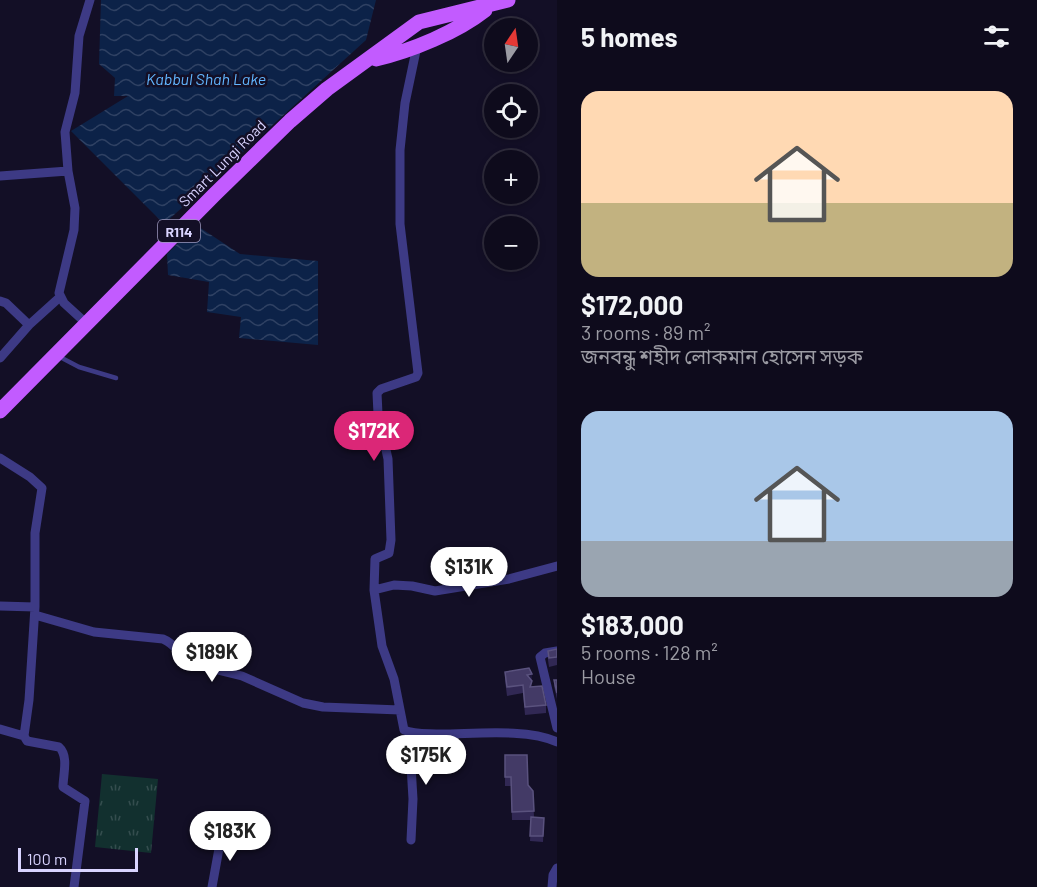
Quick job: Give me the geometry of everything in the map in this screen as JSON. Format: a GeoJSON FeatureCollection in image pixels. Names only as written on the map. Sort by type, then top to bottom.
{"type":"FeatureCollection","features":[{"type":"Feature","properties":{"kind":"main road","name":"R114"},"geometry":{"type":"LineString","coordinates":[[366,61],[417,46],[479,15],[501,1]]}},
{"type":"Feature","properties":{"kind":"main road","name":"Smart Lungi Road"},"geometry":{"type":"LineString","coordinates":[[0,411],[290,121],[327,88],[419,22],[501,1]]}},
{"type":"Feature","properties":{"kind":"street"},"geometry":{"type":"LineString","coordinates":[[87,324],[68,308],[60,297],[59,290],[74,230],[75,208],[68,171],[65,132],[75,93],[79,36],[90,0]]}},
{"type":"Feature","properties":{"kind":"street"},"geometry":{"type":"LineString","coordinates":[[417,46],[405,104],[400,150],[400,224],[418,373],[416,377],[381,389],[377,393],[378,414],[388,459],[391,548],[389,553],[375,559],[374,590],[382,646],[394,679],[404,729],[410,732],[523,735],[557,742]]}},
{"type":"Feature","properties":{"kind":"street"},"geometry":{"type":"LineString","coordinates":[[0,176],[68,171]]}},
{"type":"Feature","properties":{"kind":"street"},"geometry":{"type":"LineString","coordinates":[[0,358],[29,325],[60,297]]}},
{"type":"Feature","properties":{"kind":"street"},"geometry":{"type":"LineString","coordinates":[[0,301],[6,303],[29,325]]}},
{"type":"Feature","properties":{"kind":"street"},"geometry":{"type":"LineString","coordinates":[[0,458],[30,477],[42,488],[35,533],[35,611],[29,700],[24,736],[27,741],[59,747],[63,750],[65,756],[63,787],[85,801],[74,887]]}},
{"type":"Feature","properties":{"kind":"street"},"geometry":{"type":"LineString","coordinates":[[374,590],[394,585],[435,591],[509,579],[557,566]]}},
{"type":"Feature","properties":{"kind":"street"},"geometry":{"type":"LineString","coordinates":[[0,606],[35,611],[93,632],[163,639],[171,644],[185,660],[193,664],[254,680],[303,703],[323,707],[400,710]]}},
{"type":"Feature","properties":{"kind":"street"},"geometry":{"type":"LineString","coordinates":[[557,651],[545,653],[540,657],[557,728]]}},
{"type":"Feature","properties":{"kind":"street"},"geometry":{"type":"LineString","coordinates":[[0,729],[24,736]]}},
{"type":"Feature","properties":{"kind":"street"},"geometry":{"type":"LineString","coordinates":[[410,732],[413,799],[411,840]]}},
{"type":"Feature","properties":{"kind":"street"},"geometry":{"type":"LineString","coordinates":[[212,887],[222,832]]}},
{"type":"Feature","properties":{"kind":"street"},"geometry":{"type":"LineString","coordinates":[[552,887],[557,868]]}},
{"type":"Feature","properties":{"kind":"lane"},"geometry":{"type":"LineString","coordinates":[[57,355],[79,367],[116,378]]}},
{"type":"Feature","properties":{"kind":"green space"},"geometry":{"type":"Polygon","coordinates":[[[102,774],[158,779],[151,853],[95,847],[102,774]]]}},
{"type":"Feature","properties":{"kind":"water","name":"Kabbul Shah Lake"},"geometry":{"type":"Polygon","coordinates":[[[101,0],[376,0],[366,40],[164,224],[71,131],[128,96],[114,96],[115,78],[99,64],[101,0]]]}},
{"type":"Feature","properties":{"kind":"water"},"geometry":{"type":"Polygon","coordinates":[[[196,225],[240,254],[318,261],[318,345],[239,338],[241,317],[207,312],[209,282],[168,275],[167,254],[196,225]]]}},
{"type":"Feature","properties":{"kind":"building"},"geometry":{"type":"Polygon","coordinates":[[[557,649],[557,657],[549,658],[548,651],[557,649]]]}},
{"type":"Feature","properties":{"kind":"building"},"geometry":{"type":"Polygon","coordinates":[[[529,668],[532,674],[527,675],[532,681],[530,687],[542,686],[546,705],[525,707],[523,685],[507,687],[505,672],[529,668]]]}},
{"type":"Feature","properties":{"kind":"building"},"geometry":{"type":"Polygon","coordinates":[[[505,755],[527,755],[528,785],[533,791],[534,811],[512,812],[511,777],[505,777],[505,755]]]}},
{"type":"Feature","properties":{"kind":"building"},"geometry":{"type":"Polygon","coordinates":[[[531,817],[544,818],[543,836],[530,836],[531,817]]]}}]}
